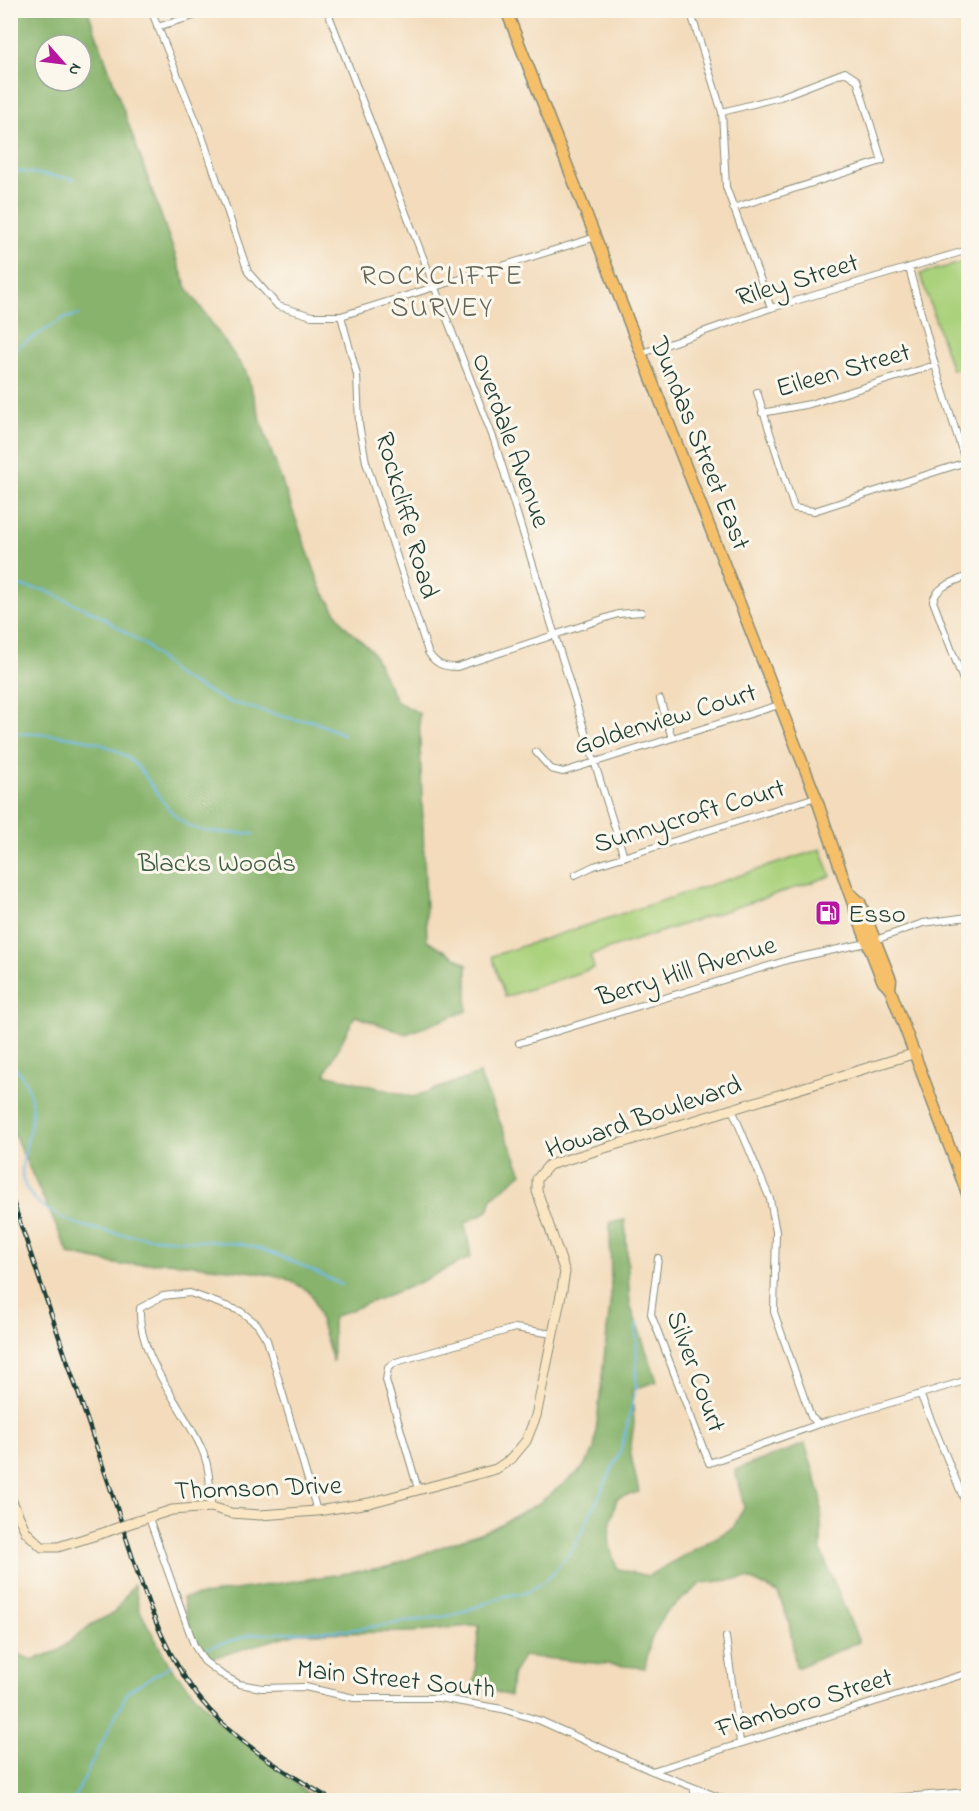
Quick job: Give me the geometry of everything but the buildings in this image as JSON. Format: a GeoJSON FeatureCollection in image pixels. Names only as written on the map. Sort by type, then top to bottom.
{"type":"FeatureCollection","features":[{"type":"Feature","properties":{"kind":"main road","name":"Dundas Street East"},"geometry":{"type":"LineString","coordinates":[[506,10],[816,797],[851,894],[860,902],[871,941],[891,980],[890,989],[969,1196]]}},
{"type":"Feature","properties":{"kind":"street"},"geometry":{"type":"LineString","coordinates":[[151,10],[201,133],[248,272],[278,306],[312,316],[341,316],[596,237]]}},
{"type":"Feature","properties":{"kind":"street"},"geometry":{"type":"LineString","coordinates":[[157,27],[214,10]]}},
{"type":"Feature","properties":{"kind":"street","name":"Overdale Avenue"},"geometry":{"type":"LineString","coordinates":[[327,10],[433,288],[494,440],[624,857]]}},
{"type":"Feature","properties":{"kind":"street"},"geometry":{"type":"LineString","coordinates":[[690,10],[722,112],[726,187],[771,308]]}},
{"type":"Feature","properties":{"kind":"street"},"geometry":{"type":"LineString","coordinates":[[722,112],[780,97],[845,72],[857,80],[882,161],[733,208]]}},
{"type":"Feature","properties":{"kind":"street","name":"Riley Street"},"geometry":{"type":"LineString","coordinates":[[640,354],[771,308],[969,250]]}},
{"type":"Feature","properties":{"kind":"street"},"geometry":{"type":"LineString","coordinates":[[909,268],[935,364],[969,470]]}},
{"type":"Feature","properties":{"kind":"street","name":"Rockcliffe Road"},"geometry":{"type":"LineString","coordinates":[[341,316],[357,375],[359,424],[366,462],[428,652],[434,662],[457,667],[556,635]]}},
{"type":"Feature","properties":{"kind":"street","name":"Eileen Street"},"geometry":{"type":"LineString","coordinates":[[762,413],[810,404],[935,364]]}},
{"type":"Feature","properties":{"kind":"street"},"geometry":{"type":"LineString","coordinates":[[757,392],[794,508],[814,511],[966,462]]}},
{"type":"Feature","properties":{"kind":"street"},"geometry":{"type":"LineString","coordinates":[[969,576],[942,587],[935,593],[933,601],[969,693]]}},
{"type":"Feature","properties":{"kind":"street"},"geometry":{"type":"LineString","coordinates":[[556,635],[618,614],[641,612]]}},
{"type":"Feature","properties":{"kind":"street"},"geometry":{"type":"LineString","coordinates":[[660,699],[672,738]]}},
{"type":"Feature","properties":{"kind":"street","name":"Goldenview Court"},"geometry":{"type":"LineString","coordinates":[[536,752],[548,766],[557,771],[594,762],[779,705]]}},
{"type":"Feature","properties":{"kind":"street","name":"Sunnycroft Court"},"geometry":{"type":"LineString","coordinates":[[575,875],[624,857],[816,797]]}},
{"type":"Feature","properties":{"kind":"street","name":"Berry Hill Avenue"},"geometry":{"type":"LineString","coordinates":[[519,1043],[791,959],[871,941],[923,923],[969,917]]}},
{"type":"Feature","properties":{"kind":"street","name":"Howard Boulevard"},"geometry":{"type":"LineString","coordinates":[[369,1503],[496,1468],[511,1459],[526,1441],[536,1416],[565,1272],[537,1191],[537,1179],[549,1165],[916,1053]]}},
{"type":"Feature","properties":{"kind":"street"},"geometry":{"type":"LineString","coordinates":[[732,1109],[770,1199],[776,1232],[774,1312],[811,1417],[819,1424],[921,1396],[969,1380]]}},
{"type":"Feature","properties":{"kind":"street","name":"Silver Court"},"geometry":{"type":"LineString","coordinates":[[658,1258],[651,1314],[709,1463],[819,1424]]}},
{"type":"Feature","properties":{"kind":"street"},"geometry":{"type":"LineString","coordinates":[[211,1507],[209,1473],[202,1451],[157,1371],[139,1321],[140,1308],[163,1296],[190,1293],[240,1311],[257,1324],[267,1340],[317,1511]]}},
{"type":"Feature","properties":{"kind":"street"},"geometry":{"type":"LineString","coordinates":[[418,1489],[386,1380],[387,1368],[396,1362],[515,1328],[553,1334]]}},
{"type":"Feature","properties":{"kind":"street"},"geometry":{"type":"LineString","coordinates":[[921,1396],[969,1509]]}},
{"type":"Feature","properties":{"kind":"street","name":"Thomson Drive"},"geometry":{"type":"LineString","coordinates":[[10,1497],[26,1532],[42,1547],[58,1547],[172,1510],[211,1507],[231,1513],[260,1515],[317,1511],[369,1503]]}},
{"type":"Feature","properties":{"kind":"street","name":"Main Street South"},"geometry":{"type":"LineString","coordinates":[[149,1518],[194,1645],[204,1661],[239,1684],[262,1688],[305,1687],[354,1698],[439,1698],[502,1709],[541,1720],[652,1771],[726,1800]]}},
{"type":"Feature","properties":{"kind":"street"},"geometry":{"type":"LineString","coordinates":[[726,1636],[740,1742]]}},
{"type":"Feature","properties":{"kind":"street","name":"Flamboro Street"},"geometry":{"type":"LineString","coordinates":[[652,1771],[969,1673]]}},
{"type":"Feature","properties":{"kind":"street"},"geometry":{"type":"LineString","coordinates":[[694,1789],[694,1800]]}},
{"type":"Feature","properties":{"kind":"street"},"geometry":{"type":"LineString","coordinates":[[866,1800],[930,1798],[969,1792]]}},
{"type":"Feature","properties":{"kind":"green space","name":"Blacks Woods"},"geometry":{"type":"Polygon","coordinates":[[[10,11],[88,11],[187,288],[246,372],[268,443],[321,588],[344,625],[372,651],[397,702],[419,713],[427,940],[467,964],[467,1011],[406,1034],[355,1016],[325,1074],[413,1097],[479,1074],[522,1173],[492,1198],[488,1211],[465,1223],[471,1257],[414,1285],[333,1317],[333,1362],[313,1297],[307,1290],[285,1278],[168,1262],[120,1265],[69,1254],[11,1128],[10,11]]]}},
{"type":"Feature","properties":{"kind":"green space"},"geometry":{"type":"Polygon","coordinates":[[[968,261],[968,367],[952,370],[920,274],[968,261]]]}},
{"type":"Feature","properties":{"kind":"green space"},"geometry":{"type":"Polygon","coordinates":[[[821,849],[831,876],[590,955],[594,968],[505,997],[492,956],[821,849]]]}},
{"type":"Feature","properties":{"kind":"green space"},"geometry":{"type":"Polygon","coordinates":[[[625,1220],[630,1305],[657,1381],[632,1390],[634,1424],[630,1451],[639,1492],[617,1498],[614,1508],[609,1542],[618,1569],[648,1576],[733,1528],[744,1507],[735,1470],[805,1444],[821,1496],[821,1551],[859,1642],[796,1668],[789,1622],[778,1593],[748,1578],[702,1583],[664,1614],[650,1642],[645,1668],[523,1656],[512,1676],[510,1696],[474,1685],[479,1625],[411,1632],[297,1633],[209,1659],[189,1630],[183,1598],[387,1567],[493,1528],[539,1503],[582,1469],[594,1450],[611,1295],[610,1222],[625,1220]]]}},
{"type":"Feature","properties":{"kind":"green space"},"geometry":{"type":"Polygon","coordinates":[[[134,1584],[139,1609],[171,1668],[223,1725],[306,1792],[322,1800],[11,1800],[11,1651],[32,1660],[58,1651],[92,1624],[114,1613],[134,1584]]]}},
{"type":"Feature","properties":{"kind":"waterway"},"geometry":{"type":"LineString","coordinates":[[968,87],[968,93]]}},
{"type":"Feature","properties":{"kind":"waterway"},"geometry":{"type":"LineString","coordinates":[[10,170],[74,179]]}},
{"type":"Feature","properties":{"kind":"waterway"},"geometry":{"type":"LineString","coordinates":[[10,352],[64,318],[79,315]]}},
{"type":"Feature","properties":{"kind":"waterway"},"geometry":{"type":"LineString","coordinates":[[10,585],[44,590],[99,615],[145,645],[178,676],[226,701],[296,720],[310,720],[343,734]]}},
{"type":"Feature","properties":{"kind":"waterway"},"geometry":{"type":"LineString","coordinates":[[10,733],[77,738],[109,747],[124,755],[137,766],[171,812],[181,821],[201,830],[254,834]]}},
{"type":"Feature","properties":{"kind":"waterway"},"geometry":{"type":"LineString","coordinates":[[10,1062],[24,1080],[31,1098],[32,1115],[23,1164],[23,1178],[28,1191],[43,1206],[62,1218],[109,1232],[134,1236],[224,1242],[258,1248],[342,1285]]}},
{"type":"Feature","properties":{"kind":"waterway"},"geometry":{"type":"LineString","coordinates":[[207,1648],[254,1634],[349,1630],[454,1615],[505,1596],[528,1592],[551,1576],[575,1546],[620,1453],[636,1389],[637,1323]]}},
{"type":"Feature","properties":{"kind":"waterway"},"geometry":{"type":"LineString","coordinates":[[73,1800],[128,1691],[172,1665]]}},
{"type":"Feature","properties":{"kind":"railway"},"geometry":{"type":"LineString","coordinates":[[10,1193],[99,1453],[136,1570],[168,1648],[197,1695],[226,1727],[260,1754],[332,1800]]}},
{"type":"Feature","properties":{"kind":"place","name":"Esso"},"geometry":{"type":"Point","coordinates":[828,913]}},
{"type":"Feature","properties":{"kind":"district","name":"ROCKCLIFFE SURVEY"},"geometry":{"type":"Point","coordinates":[442,290]}}]}
